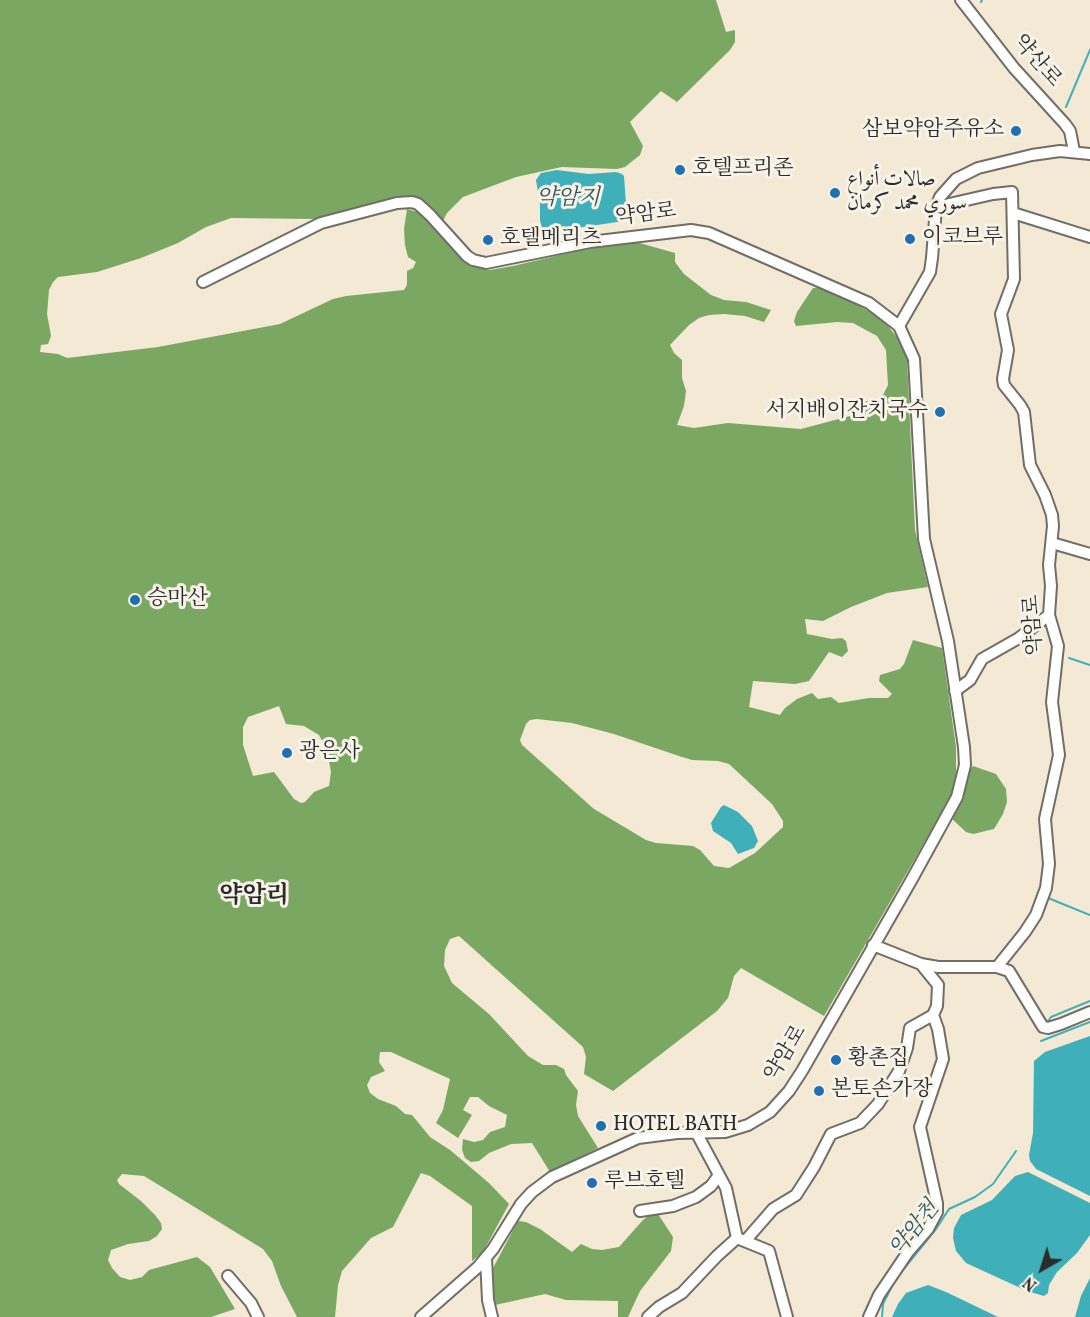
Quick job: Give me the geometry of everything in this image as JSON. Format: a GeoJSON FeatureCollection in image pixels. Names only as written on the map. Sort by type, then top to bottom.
{"type":"FeatureCollection","features":[{"type":"Feature","properties":{"kind":"street","name":"약산로"},"geometry":{"type":"LineString","coordinates":[[961,0],[1014,68],[1065,124],[1070,131],[1074,151]]}},
{"type":"Feature","properties":{"kind":"street"},"geometry":{"type":"LineString","coordinates":[[899,326],[930,272],[936,207],[947,187],[967,172],[1032,155],[1074,151],[1090,154]]}},
{"type":"Feature","properties":{"kind":"street","name":"약암로"},"geometry":{"type":"LineString","coordinates":[[936,207],[1012,192],[1014,279],[1013,288],[1001,314],[1008,350],[1003,379],[1004,385],[1024,412],[1030,465],[1052,515],[1049,615],[1058,646],[1052,702],[1059,755],[1045,819],[1049,852],[1048,877],[1042,901],[1031,924],[997,966]]}},
{"type":"Feature","properties":{"kind":"street","name":"약암로"},"geometry":{"type":"LineString","coordinates":[[203,282],[321,223],[387,205],[412,202],[430,215],[467,256],[486,263],[590,242],[691,230],[709,233],[862,300],[883,312],[899,326],[914,359],[924,539],[948,641],[964,747],[965,765],[961,788],[951,809],[802,1071],[779,1103],[748,1125],[725,1131],[662,1134],[638,1138],[543,1182],[516,1211],[486,1258],[421,1317]]}},
{"type":"Feature","properties":{"kind":"street"},"geometry":{"type":"LineString","coordinates":[[1013,213],[1090,237]]}},
{"type":"Feature","properties":{"kind":"street"},"geometry":{"type":"LineString","coordinates":[[1052,543],[1090,554]]}},
{"type":"Feature","properties":{"kind":"street"},"geometry":{"type":"LineString","coordinates":[[955,691],[970,680],[982,659],[1013,641],[1049,615]]}},
{"type":"Feature","properties":{"kind":"street"},"geometry":{"type":"LineString","coordinates":[[873,945],[921,963],[963,968],[997,966],[1009,971],[1043,1027],[1048,1028],[1061,1024],[1090,1012]]}},
{"type":"Feature","properties":{"kind":"street"},"geometry":{"type":"LineString","coordinates":[[648,1317],[659,1307],[682,1293],[717,1256],[742,1239],[773,1209],[792,1199],[814,1167],[831,1134],[860,1123],[878,1104],[898,1071],[907,1048],[910,1028],[933,1016],[937,1006],[938,985],[921,963]]}},
{"type":"Feature","properties":{"kind":"street"},"geometry":{"type":"LineString","coordinates":[[869,1317],[879,1295],[908,1252],[928,1229],[937,1212],[938,1203],[920,1127],[943,1059],[938,1029],[933,1016]]}},
{"type":"Feature","properties":{"kind":"street"},"geometry":{"type":"LineString","coordinates":[[696,1132],[726,1188],[742,1239],[769,1251],[787,1317]]}},
{"type":"Feature","properties":{"kind":"street"},"geometry":{"type":"LineString","coordinates":[[640,1211],[672,1206],[696,1197],[719,1175]]}},
{"type":"Feature","properties":{"kind":"street"},"geometry":{"type":"LineString","coordinates":[[486,1258],[492,1317]]}},
{"type":"Feature","properties":{"kind":"street"},"geometry":{"type":"LineString","coordinates":[[228,1276],[250,1303],[258,1317]]}},
{"type":"Feature","properties":{"kind":"green space"},"geometry":{"type":"Polygon","coordinates":[[[0,0],[716,0],[726,32],[735,30],[735,42],[730,50],[677,102],[661,91],[630,122],[643,146],[640,155],[625,167],[617,169],[562,167],[516,177],[463,197],[447,213],[443,221],[426,204],[414,197],[315,219],[231,218],[206,227],[178,243],[141,258],[97,272],[58,277],[49,290],[47,314],[51,336],[48,344],[41,345],[40,352],[58,354],[67,358],[158,347],[280,324],[333,299],[404,290],[407,285],[407,271],[413,268],[416,262],[408,257],[405,245],[404,229],[407,209],[418,212],[433,224],[466,261],[479,268],[490,270],[581,250],[636,242],[675,253],[675,262],[684,274],[711,295],[771,310],[764,322],[745,316],[724,314],[699,318],[670,345],[674,353],[682,360],[682,378],[686,391],[684,406],[677,425],[694,428],[728,423],[801,429],[850,416],[865,416],[862,406],[865,401],[873,402],[881,399],[888,385],[886,350],[877,336],[853,323],[837,322],[796,326],[794,321],[797,312],[813,288],[819,288],[849,301],[882,318],[899,340],[907,360],[915,530],[928,587],[887,593],[823,621],[805,619],[807,634],[832,639],[842,638],[846,641],[848,651],[842,657],[829,652],[809,681],[795,684],[753,681],[749,707],[780,715],[797,699],[812,693],[818,699],[831,697],[839,703],[869,698],[888,698],[892,694],[879,681],[880,675],[900,669],[913,640],[942,648],[956,747],[956,781],[950,798],[824,1016],[741,968],[734,976],[728,998],[717,1011],[613,1091],[584,1074],[586,1057],[583,1047],[459,936],[450,939],[445,950],[444,966],[452,983],[489,1014],[528,1056],[543,1065],[556,1065],[564,1069],[578,1091],[576,1105],[578,1116],[598,1148],[550,1172],[532,1143],[511,1144],[489,1153],[479,1161],[471,1162],[465,1158],[462,1150],[463,1139],[474,1142],[483,1140],[490,1132],[505,1127],[507,1115],[489,1106],[478,1097],[470,1097],[463,1110],[472,1115],[458,1138],[436,1123],[443,1110],[450,1079],[391,1052],[380,1052],[379,1062],[385,1071],[371,1077],[367,1085],[370,1093],[396,1106],[405,1114],[412,1115],[430,1137],[450,1150],[489,1183],[509,1204],[483,1252],[472,1261],[472,1206],[430,1176],[421,1173],[393,1227],[371,1238],[342,1271],[338,1285],[335,1317],[297,1317],[281,1286],[272,1261],[263,1249],[144,1176],[122,1174],[117,1180],[119,1184],[155,1215],[162,1229],[149,1241],[128,1244],[111,1250],[108,1260],[112,1268],[120,1277],[130,1280],[142,1277],[149,1270],[197,1257],[210,1267],[235,1309],[211,1317],[0,1317],[0,0]],[[279,706],[248,717],[243,727],[243,745],[253,776],[274,772],[294,799],[301,803],[305,802],[314,792],[329,786],[331,772],[327,750],[319,735],[304,726],[286,724],[279,706]],[[530,720],[526,724],[520,740],[522,745],[594,809],[646,840],[693,846],[700,850],[714,866],[729,868],[755,853],[783,827],[783,821],[772,804],[729,764],[718,761],[692,760],[614,734],[572,723],[530,720]]]}},
{"type":"Feature","properties":{"kind":"green space"},"geometry":{"type":"Polygon","coordinates":[[[973,766],[996,774],[1006,789],[1007,802],[994,829],[973,834],[966,832],[951,818],[973,766]]]}},
{"type":"Feature","properties":{"kind":"green space"},"geometry":{"type":"Polygon","coordinates":[[[658,1214],[673,1237],[671,1251],[640,1291],[628,1317],[618,1317],[618,1301],[566,1300],[545,1294],[495,1305],[492,1292],[493,1268],[518,1221],[540,1229],[572,1252],[581,1244],[602,1250],[619,1247],[643,1220],[648,1216],[658,1214]]]}},
{"type":"Feature","properties":{"kind":"water","name":"약암지"},"geometry":{"type":"Polygon","coordinates":[[[557,170],[589,174],[616,172],[622,174],[627,218],[624,221],[543,233],[536,180],[541,173],[557,170]]]}},
{"type":"Feature","properties":{"kind":"water"},"geometry":{"type":"Polygon","coordinates":[[[724,805],[738,812],[752,826],[758,841],[754,848],[738,854],[731,843],[713,831],[711,823],[724,805]]]}},
{"type":"Feature","properties":{"kind":"water"},"geometry":{"type":"Polygon","coordinates":[[[1090,1036],[1090,1196],[1036,1169],[1029,1155],[1033,1133],[1034,1061],[1045,1052],[1090,1036]]]}},
{"type":"Feature","properties":{"kind":"water"},"geometry":{"type":"Polygon","coordinates":[[[1028,1172],[1090,1203],[1090,1235],[1077,1253],[1057,1272],[1049,1285],[1048,1293],[1044,1296],[1027,1291],[966,1263],[956,1251],[953,1238],[954,1228],[961,1215],[992,1200],[1015,1176],[1028,1172]]]}},
{"type":"Feature","properties":{"kind":"water"},"geometry":{"type":"Polygon","coordinates":[[[1090,1278],[1090,1317],[1075,1317],[1081,1296],[1090,1278]]]}},
{"type":"Feature","properties":{"kind":"water"},"geometry":{"type":"Polygon","coordinates":[[[928,1285],[998,1317],[892,1317],[906,1293],[928,1285]]]}},
{"type":"Feature","properties":{"kind":"waterway"},"geometry":{"type":"LineString","coordinates":[[1066,107],[1090,50]]}},
{"type":"Feature","properties":{"kind":"waterway"},"geometry":{"type":"LineString","coordinates":[[1069,658],[1090,665]]}},
{"type":"Feature","properties":{"kind":"waterway"},"geometry":{"type":"LineString","coordinates":[[1048,898],[1090,915]]}},
{"type":"Feature","properties":{"kind":"waterway"},"geometry":{"type":"LineString","coordinates":[[1046,1024],[1051,1017],[1090,1001]]}},
{"type":"Feature","properties":{"kind":"waterway","name":"약암천"},"geometry":{"type":"LineString","coordinates":[[1041,1041],[1090,1022]]}},
{"type":"Feature","properties":{"kind":"waterway","name":"약암천"},"geometry":{"type":"LineString","coordinates":[[898,1276],[949,1209],[975,1197],[993,1184],[1016,1151]]}},
{"type":"Feature","properties":{"kind":"waterway","name":"약암천"},"geometry":{"type":"LineString","coordinates":[[882,1317],[883,1304],[893,1284]]}},
{"type":"Feature","properties":{"kind":"place","name":"삼보약암주유소"},"geometry":{"type":"Point","coordinates":[1016,131]}},
{"type":"Feature","properties":{"kind":"place","name":"호텔프리존"},"geometry":{"type":"Point","coordinates":[680,170]}},
{"type":"Feature","properties":{"kind":"place","name":"صالات أنواع سوري محمد كرمان"},"geometry":{"type":"Point","coordinates":[835,193]}},
{"type":"Feature","properties":{"kind":"place","name":"이코브루"},"geometry":{"type":"Point","coordinates":[910,239]}},
{"type":"Feature","properties":{"kind":"place","name":"호텔메리츠"},"geometry":{"type":"Point","coordinates":[488,240]}},
{"type":"Feature","properties":{"kind":"place","name":"서지배이잔치국수"},"geometry":{"type":"Point","coordinates":[940,412]}},
{"type":"Feature","properties":{"kind":"place","name":"승마산"},"geometry":{"type":"Point","coordinates":[135,600]}},
{"type":"Feature","properties":{"kind":"place","name":"광은사"},"geometry":{"type":"Point","coordinates":[287,753]}},
{"type":"Feature","properties":{"kind":"place","name":"황촌집"},"geometry":{"type":"Point","coordinates":[836,1060]}},
{"type":"Feature","properties":{"kind":"place","name":"본토손가장"},"geometry":{"type":"Point","coordinates":[819,1091]}},
{"type":"Feature","properties":{"kind":"place","name":"HOTEL BATH"},"geometry":{"type":"Point","coordinates":[601,1126]}},
{"type":"Feature","properties":{"kind":"place","name":"루브호텔"},"geometry":{"type":"Point","coordinates":[592,1183]}},
{"type":"Feature","properties":{"kind":"district","name":"약암리"},"geometry":{"type":"Point","coordinates":[254,898]}}]}
